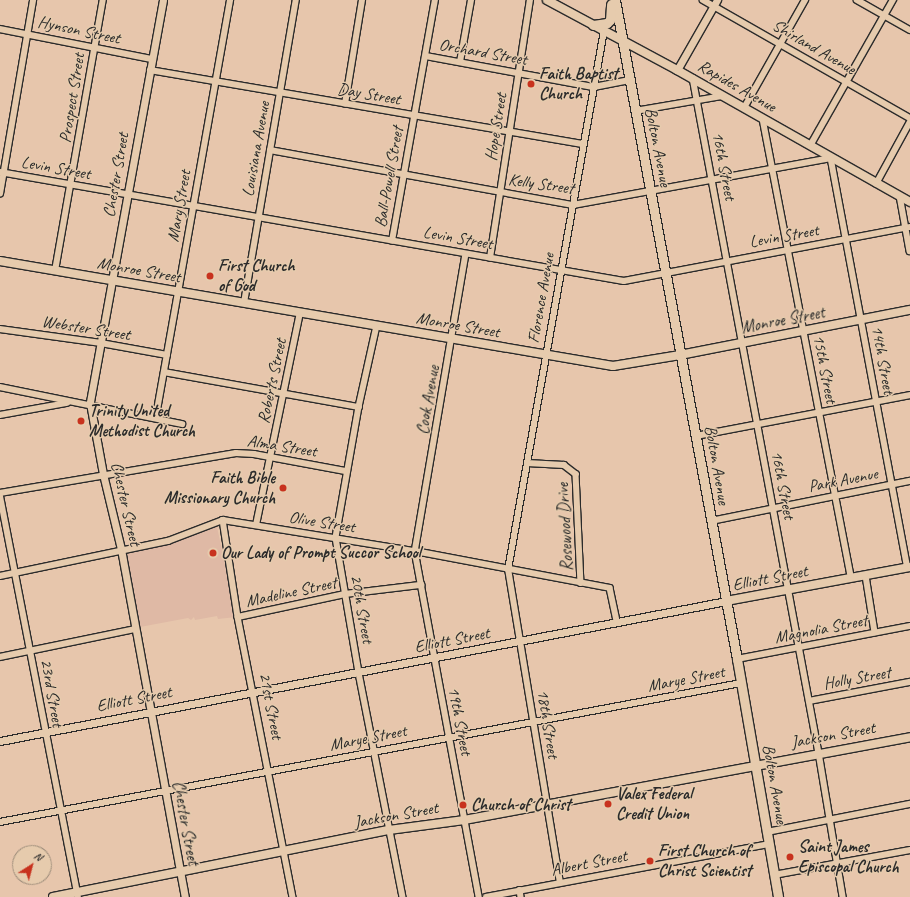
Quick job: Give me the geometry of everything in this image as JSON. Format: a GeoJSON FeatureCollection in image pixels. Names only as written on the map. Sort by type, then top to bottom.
{"type":"FeatureCollection","features":[{"type":"Feature","properties":{"kind":"main road","name":"Rapides Avenue"},"geometry":{"type":"LineString","coordinates":[[547,0],[692,78],[910,202]]}},
{"type":"Feature","properties":{"kind":"main road"},"geometry":{"type":"LineString","coordinates":[[593,25],[604,25],[610,20],[610,6],[615,0]]}},
{"type":"Feature","properties":{"kind":"main road","name":"Bolton Avenue"},"geometry":{"type":"LineString","coordinates":[[615,0],[634,111],[651,192],[737,659],[778,897]]}},
{"type":"Feature","properties":{"kind":"main road","name":"Monroe Street"},"geometry":{"type":"LineString","coordinates":[[0,261],[613,366],[680,355],[910,310]]}},
{"type":"Feature","properties":{"kind":"main road","name":"Elliott Street"},"geometry":{"type":"LineString","coordinates":[[726,601],[909,568]]}},
{"type":"Feature","properties":{"kind":"main road","name":"Jackson Street"},"geometry":{"type":"LineString","coordinates":[[53,897],[78,895],[389,830],[464,820],[755,764],[910,737]]}},
{"type":"Feature","properties":{"kind":"street"},"geometry":{"type":"LineString","coordinates":[[0,194],[2,173],[33,0]]}},
{"type":"Feature","properties":{"kind":"street","name":"Prospect Street"},"geometry":{"type":"LineString","coordinates":[[55,270],[72,185],[103,0]]}},
{"type":"Feature","properties":{"kind":"street","name":"Chester Street"},"geometry":{"type":"LineString","coordinates":[[163,0],[90,403],[103,474],[121,549],[185,897]]}},
{"type":"Feature","properties":{"kind":"street","name":"Mary Street"},"geometry":{"type":"LineString","coordinates":[[156,416],[230,0]]}},
{"type":"Feature","properties":{"kind":"street","name":"Louisiana Avenue"},"geometry":{"type":"LineString","coordinates":[[244,303],[296,0]]}},
{"type":"Feature","properties":{"kind":"street"},"geometry":{"type":"LineString","coordinates":[[345,104],[362,0]]}},
{"type":"Feature","properties":{"kind":"street","name":"Ball-Powell Street"},"geometry":{"type":"LineString","coordinates":[[392,241],[435,0]]}},
{"type":"Feature","properties":{"kind":"street"},"geometry":{"type":"LineString","coordinates":[[460,62],[471,0]]}},
{"type":"Feature","properties":{"kind":"street","name":"Hope Street"},"geometry":{"type":"LineString","coordinates":[[490,258],[530,0]]}},
{"type":"Feature","properties":{"kind":"street","name":"Shirland Avenue"},"geometry":{"type":"LineString","coordinates":[[703,0],[715,3],[780,44],[910,118]]}},
{"type":"Feature","properties":{"kind":"street"},"geometry":{"type":"LineString","coordinates":[[744,108],[805,0]]}},
{"type":"Feature","properties":{"kind":"street"},"geometry":{"type":"LineString","coordinates":[[857,0],[910,30]]}},
{"type":"Feature","properties":{"kind":"street"},"geometry":{"type":"LineString","coordinates":[[810,146],[894,0]]}},
{"type":"Feature","properties":{"kind":"street"},"geometry":{"type":"LineString","coordinates":[[677,70],[715,3]]}},
{"type":"Feature","properties":{"kind":"street","name":"Hynson Street"},"geometry":{"type":"LineString","coordinates":[[0,29],[152,59]]}},
{"type":"Feature","properties":{"kind":"street","name":"Florence Avenue"},"geometry":{"type":"LineString","coordinates":[[508,570],[545,355],[604,31]]}},
{"type":"Feature","properties":{"kind":"street","name":"Orchard Street"},"geometry":{"type":"LineString","coordinates":[[426,56],[594,87],[629,80]]}},
{"type":"Feature","properties":{"kind":"street","name":"Day Street"},"geometry":{"type":"LineString","coordinates":[[150,70],[510,133],[584,144]]}},
{"type":"Feature","properties":{"kind":"street","name":"16th Street"},"geometry":{"type":"LineString","coordinates":[[692,78],[809,701],[843,897]]}},
{"type":"Feature","properties":{"kind":"street"},"geometry":{"type":"LineString","coordinates":[[634,111],[724,96]]}},
{"type":"Feature","properties":{"kind":"street","name":"15th Street"},"geometry":{"type":"LineString","coordinates":[[763,119],[851,578]]}},
{"type":"Feature","properties":{"kind":"street"},"geometry":{"type":"LineString","coordinates":[[876,184],[910,122]]}},
{"type":"Feature","properties":{"kind":"street","name":"Kelly Street"},"geometry":{"type":"LineString","coordinates":[[270,150],[404,176],[573,205],[831,158]]}},
{"type":"Feature","properties":{"kind":"street","name":"14th Street"},"geometry":{"type":"LineString","coordinates":[[831,158],[909,568]]}},
{"type":"Feature","properties":{"kind":"street","name":"Levin Street"},"geometry":{"type":"LineString","coordinates":[[2,173],[624,281],[727,260],[908,227]]}},
{"type":"Feature","properties":{"kind":"street"},"geometry":{"type":"LineString","coordinates":[[900,196],[908,227],[910,251]]}},
{"type":"Feature","properties":{"kind":"street","name":"Cook Avenue"},"geometry":{"type":"LineString","coordinates":[[414,551],[453,339],[466,254]]}},
{"type":"Feature","properties":{"kind":"street","name":"Roberts Street"},"geometry":{"type":"LineString","coordinates":[[256,525],[269,456],[300,313]]}},
{"type":"Feature","properties":{"kind":"street","name":"20th Street"},"geometry":{"type":"LineString","coordinates":[[377,326],[346,471],[336,538],[359,673],[389,830],[404,897]]}},
{"type":"Feature","properties":{"kind":"street","name":"Webster Street"},"geometry":{"type":"LineString","coordinates":[[0,329],[101,343],[167,356]]}},
{"type":"Feature","properties":{"kind":"street"},"geometry":{"type":"LineString","coordinates":[[164,372],[284,392],[359,407]]}},
{"type":"Feature","properties":{"kind":"street"},"geometry":{"type":"LineString","coordinates":[[0,387],[71,402],[90,403],[156,416],[182,424]]}},
{"type":"Feature","properties":{"kind":"street"},"geometry":{"type":"LineString","coordinates":[[696,436],[910,395]]}},
{"type":"Feature","properties":{"kind":"street"},"geometry":{"type":"LineString","coordinates":[[0,415],[71,402]]}},
{"type":"Feature","properties":{"kind":"street","name":"Alma Street"},"geometry":{"type":"LineString","coordinates":[[0,493],[103,474],[236,453],[269,456],[346,471]]}},
{"type":"Feature","properties":{"kind":"street","name":"Rosewood Drive"},"geometry":{"type":"LineString","coordinates":[[526,463],[564,465],[576,474],[581,583]]}},
{"type":"Feature","properties":{"kind":"street","name":"Park Avenue"},"geometry":{"type":"LineString","coordinates":[[711,520],[910,481]]}},
{"type":"Feature","properties":{"kind":"street","name":"23rd Street"},"geometry":{"type":"LineString","coordinates":[[0,493],[44,732],[62,812],[78,895]]}},
{"type":"Feature","properties":{"kind":"street","name":"Olive Street"},"geometry":{"type":"LineString","coordinates":[[0,576],[121,549],[168,541],[223,520],[414,551],[508,570],[610,588],[617,621]]}},
{"type":"Feature","properties":{"kind":"street","name":"21st Street"},"geometry":{"type":"LineString","coordinates":[[223,520],[238,617],[293,897]]}},
{"type":"Feature","properties":{"kind":"street","name":"19th Street"},"geometry":{"type":"LineString","coordinates":[[414,551],[479,897]]}},
{"type":"Feature","properties":{"kind":"street","name":"18th Street"},"geometry":{"type":"LineString","coordinates":[[508,570],[560,883]]}},
{"type":"Feature","properties":{"kind":"street"},"geometry":{"type":"LineString","coordinates":[[866,576],[875,632]]}},
{"type":"Feature","properties":{"kind":"street","name":"Madeline Street"},"geometry":{"type":"LineString","coordinates":[[238,617],[345,594],[421,585]]}},
{"type":"Feature","properties":{"kind":"street","name":"Elliott Street"},"geometry":{"type":"LineString","coordinates":[[0,741],[150,710],[254,693],[520,642],[617,621],[726,601]]}},
{"type":"Feature","properties":{"kind":"street","name":"Magnolia Street"},"geometry":{"type":"LineString","coordinates":[[737,659],[910,626]]}},
{"type":"Feature","properties":{"kind":"street"},"geometry":{"type":"LineString","coordinates":[[0,656],[135,629]]}},
{"type":"Feature","properties":{"kind":"street","name":"Holly Street"},"geometry":{"type":"LineString","coordinates":[[809,701],[910,682]]}},
{"type":"Feature","properties":{"kind":"street","name":"Marye Street"},"geometry":{"type":"LineString","coordinates":[[0,822],[62,812],[165,790],[449,736],[533,722],[741,683]]}},
{"type":"Feature","properties":{"kind":"street"},"geometry":{"type":"LineString","coordinates":[[767,832],[910,804]]}},
{"type":"Feature","properties":{"kind":"street","name":"Albert Street"},"geometry":{"type":"LineString","coordinates":[[486,897],[768,844]]}},
{"type":"Feature","properties":{"kind":"street"},"geometry":{"type":"LineString","coordinates":[[774,875],[910,850]]}},
{"type":"Feature","properties":{"kind":"street"},"geometry":{"type":"LineString","coordinates":[[520,890],[521,897]]}},
{"type":"Feature","properties":{"kind":"shaded area"},"geometry":{"type":"Polygon","coordinates":[[[217,527],[236,617],[218,619],[217,616],[195,620],[194,617],[191,620],[188,618],[140,627],[127,554],[168,544],[217,527]]]}},
{"type":"Feature","properties":{"kind":"place","name":"Faith Baptist Church"},"geometry":{"type":"Point","coordinates":[531,84]}},
{"type":"Feature","properties":{"kind":"place","name":"First Church of God"},"geometry":{"type":"Point","coordinates":[210,276]}},
{"type":"Feature","properties":{"kind":"place","name":"Trinity United Methodist Church"},"geometry":{"type":"Point","coordinates":[81,421]}},
{"type":"Feature","properties":{"kind":"place","name":"Faith Bible Missionary Church"},"geometry":{"type":"Point","coordinates":[283,488]}},
{"type":"Feature","properties":{"kind":"place","name":"Our Lady of Prompt Succor School"},"geometry":{"type":"Point","coordinates":[213,553]}},
{"type":"Feature","properties":{"kind":"place","name":"Valex Federal Credit Union"},"geometry":{"type":"Point","coordinates":[608,804]}},
{"type":"Feature","properties":{"kind":"place","name":"Church of Christ"},"geometry":{"type":"Point","coordinates":[463,805]}},
{"type":"Feature","properties":{"kind":"place","name":"Saint James Episcopal Church"},"geometry":{"type":"Point","coordinates":[790,857]}},
{"type":"Feature","properties":{"kind":"place","name":"First Church of Christ Scientist"},"geometry":{"type":"Point","coordinates":[650,861]}}]}
